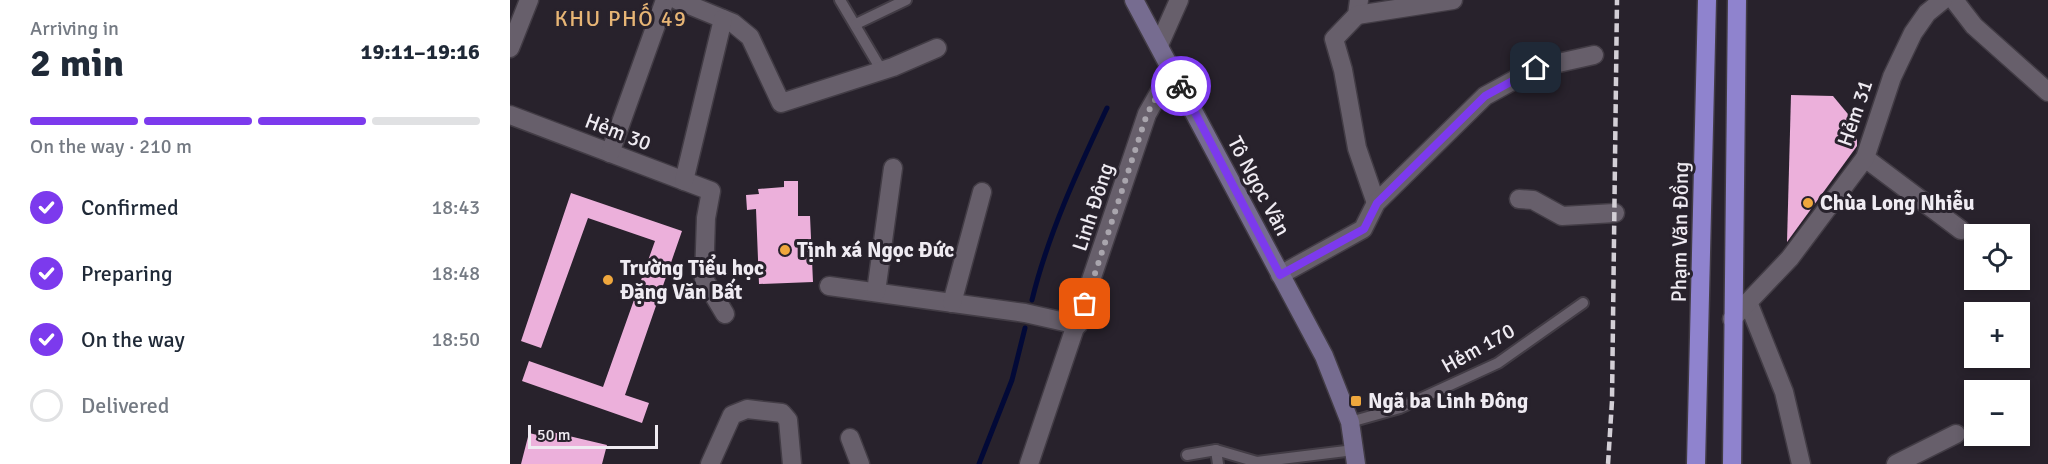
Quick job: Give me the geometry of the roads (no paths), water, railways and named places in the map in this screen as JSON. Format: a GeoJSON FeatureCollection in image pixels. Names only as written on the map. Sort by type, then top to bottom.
{"type":"FeatureCollection","features":[{"type":"Feature","properties":{"kind":"highway","name":"Phạm Văn Đồng"},"geometry":{"type":"LineString","coordinates":[[1696,464],[1707,0]]}},
{"type":"Feature","properties":{"kind":"highway"},"geometry":{"type":"LineString","coordinates":[[1732,464],[1737,0]]}},
{"type":"Feature","properties":{"kind":"main road","name":"Tô Ngọc Vân"},"geometry":{"type":"LineString","coordinates":[[1134,0],[1324,356],[1350,422],[1355,457]]}},
{"type":"Feature","properties":{"kind":"street"},"geometry":{"type":"LineString","coordinates":[[510,48],[529,0]]}},
{"type":"Feature","properties":{"kind":"street"},"geometry":{"type":"LineString","coordinates":[[610,153],[665,0]]}},
{"type":"Feature","properties":{"kind":"street"},"geometry":{"type":"LineString","coordinates":[[677,0],[733,23],[750,38],[781,103],[882,71],[937,48]]}},
{"type":"Feature","properties":{"kind":"street"},"geometry":{"type":"LineString","coordinates":[[1159,45],[1179,0]]}},
{"type":"Feature","properties":{"kind":"street"},"geometry":{"type":"LineString","coordinates":[[1377,203],[1357,148],[1343,70],[1334,39],[1358,8],[1453,0]]}},
{"type":"Feature","properties":{"kind":"street","name":"Hẻm 31"},"geometry":{"type":"LineString","coordinates":[[1732,319],[1790,258],[1865,158],[1892,76],[1913,33],[1927,13],[1943,0]]}},
{"type":"Feature","properties":{"kind":"street"},"geometry":{"type":"LineString","coordinates":[[1954,0],[1974,26],[2046,85]]}},
{"type":"Feature","properties":{"kind":"street"},"geometry":{"type":"LineString","coordinates":[[684,181],[723,19]]}},
{"type":"Feature","properties":{"kind":"street"},"geometry":{"type":"LineString","coordinates":[[1280,275],[1364,229],[1377,203],[1485,96],[1536,68],[1594,55]]}},
{"type":"Feature","properties":{"kind":"street","name":"Linh Đông"},"geometry":{"type":"LineString","coordinates":[[1029,464],[1078,325],[1147,114],[1172,70]]}},
{"type":"Feature","properties":{"kind":"street","name":"Hẻm 30"},"geometry":{"type":"LineString","coordinates":[[510,115],[711,191],[706,218],[704,279],[725,314]]}},
{"type":"Feature","properties":{"kind":"street"},"geometry":{"type":"LineString","coordinates":[[1865,158],[1961,230]]}},
{"type":"Feature","properties":{"kind":"street"},"geometry":{"type":"LineString","coordinates":[[876,292],[893,168]]}},
{"type":"Feature","properties":{"kind":"street"},"geometry":{"type":"LineString","coordinates":[[952,303],[982,192]]}},
{"type":"Feature","properties":{"kind":"street"},"geometry":{"type":"LineString","coordinates":[[1519,199],[1533,200],[1562,216],[1615,213]]}},
{"type":"Feature","properties":{"kind":"street"},"geometry":{"type":"LineString","coordinates":[[830,286],[1025,313],[1078,325]]}},
{"type":"Feature","properties":{"kind":"street"},"geometry":{"type":"LineString","coordinates":[[1748,302],[1784,392],[1801,464]]}},
{"type":"Feature","properties":{"kind":"street"},"geometry":{"type":"LineString","coordinates":[[710,464],[732,415],[747,409],[782,413],[788,420],[792,464]]}},
{"type":"Feature","properties":{"kind":"street"},"geometry":{"type":"LineString","coordinates":[[1896,464],[1956,434]]}},
{"type":"Feature","properties":{"kind":"street"},"geometry":{"type":"LineString","coordinates":[[850,438],[860,464]]}},
{"type":"Feature","properties":{"kind":"lane"},"geometry":{"type":"LineString","coordinates":[[840,0],[882,71]]}},
{"type":"Feature","properties":{"kind":"lane"},"geometry":{"type":"LineString","coordinates":[[856,24],[906,0]]}},
{"type":"Feature","properties":{"kind":"lane","name":"Hẻm 170"},"geometry":{"type":"LineString","coordinates":[[1350,422],[1400,408],[1498,363],[1583,303]]}},
{"type":"Feature","properties":{"kind":"lane"},"geometry":{"type":"LineString","coordinates":[[1187,455],[1216,450],[1257,462],[1355,457]]}},
{"type":"Feature","properties":{"kind":"lane"},"geometry":{"type":"LineString","coordinates":[[1216,450],[1218,464]]}},
{"type":"Feature","properties":{"kind":"waterway"},"geometry":{"type":"LineString","coordinates":[[1032,300],[1055,227],[1107,108]]}},
{"type":"Feature","properties":{"kind":"waterway"},"geometry":{"type":"LineString","coordinates":[[979,464],[1012,380],[1025,328]]}},
{"type":"Feature","properties":{"kind":"railway"},"geometry":{"type":"LineString","coordinates":[[1608,464],[1612,401],[1617,0]]}},
{"type":"Feature","properties":{"kind":"place","name":"Chùa Long Nhiễu"},"geometry":{"type":"Point","coordinates":[1808,203]}},
{"type":"Feature","properties":{"kind":"place","name":"Tịnh xá Ngọc Đức"},"geometry":{"type":"Point","coordinates":[785,250]}},
{"type":"Feature","properties":{"kind":"place","name":"Trường Tiểu học Đặng Văn Bất"},"geometry":{"type":"Point","coordinates":[608,280]}},
{"type":"Feature","properties":{"kind":"place","name":"Ngã ba Linh Đông"},"geometry":{"type":"Point","coordinates":[1356,401]}},
{"type":"Feature","properties":{"kind":"district","name":"KHU PHỐ 49"},"geometry":{"type":"Point","coordinates":[621,18]}}]}
